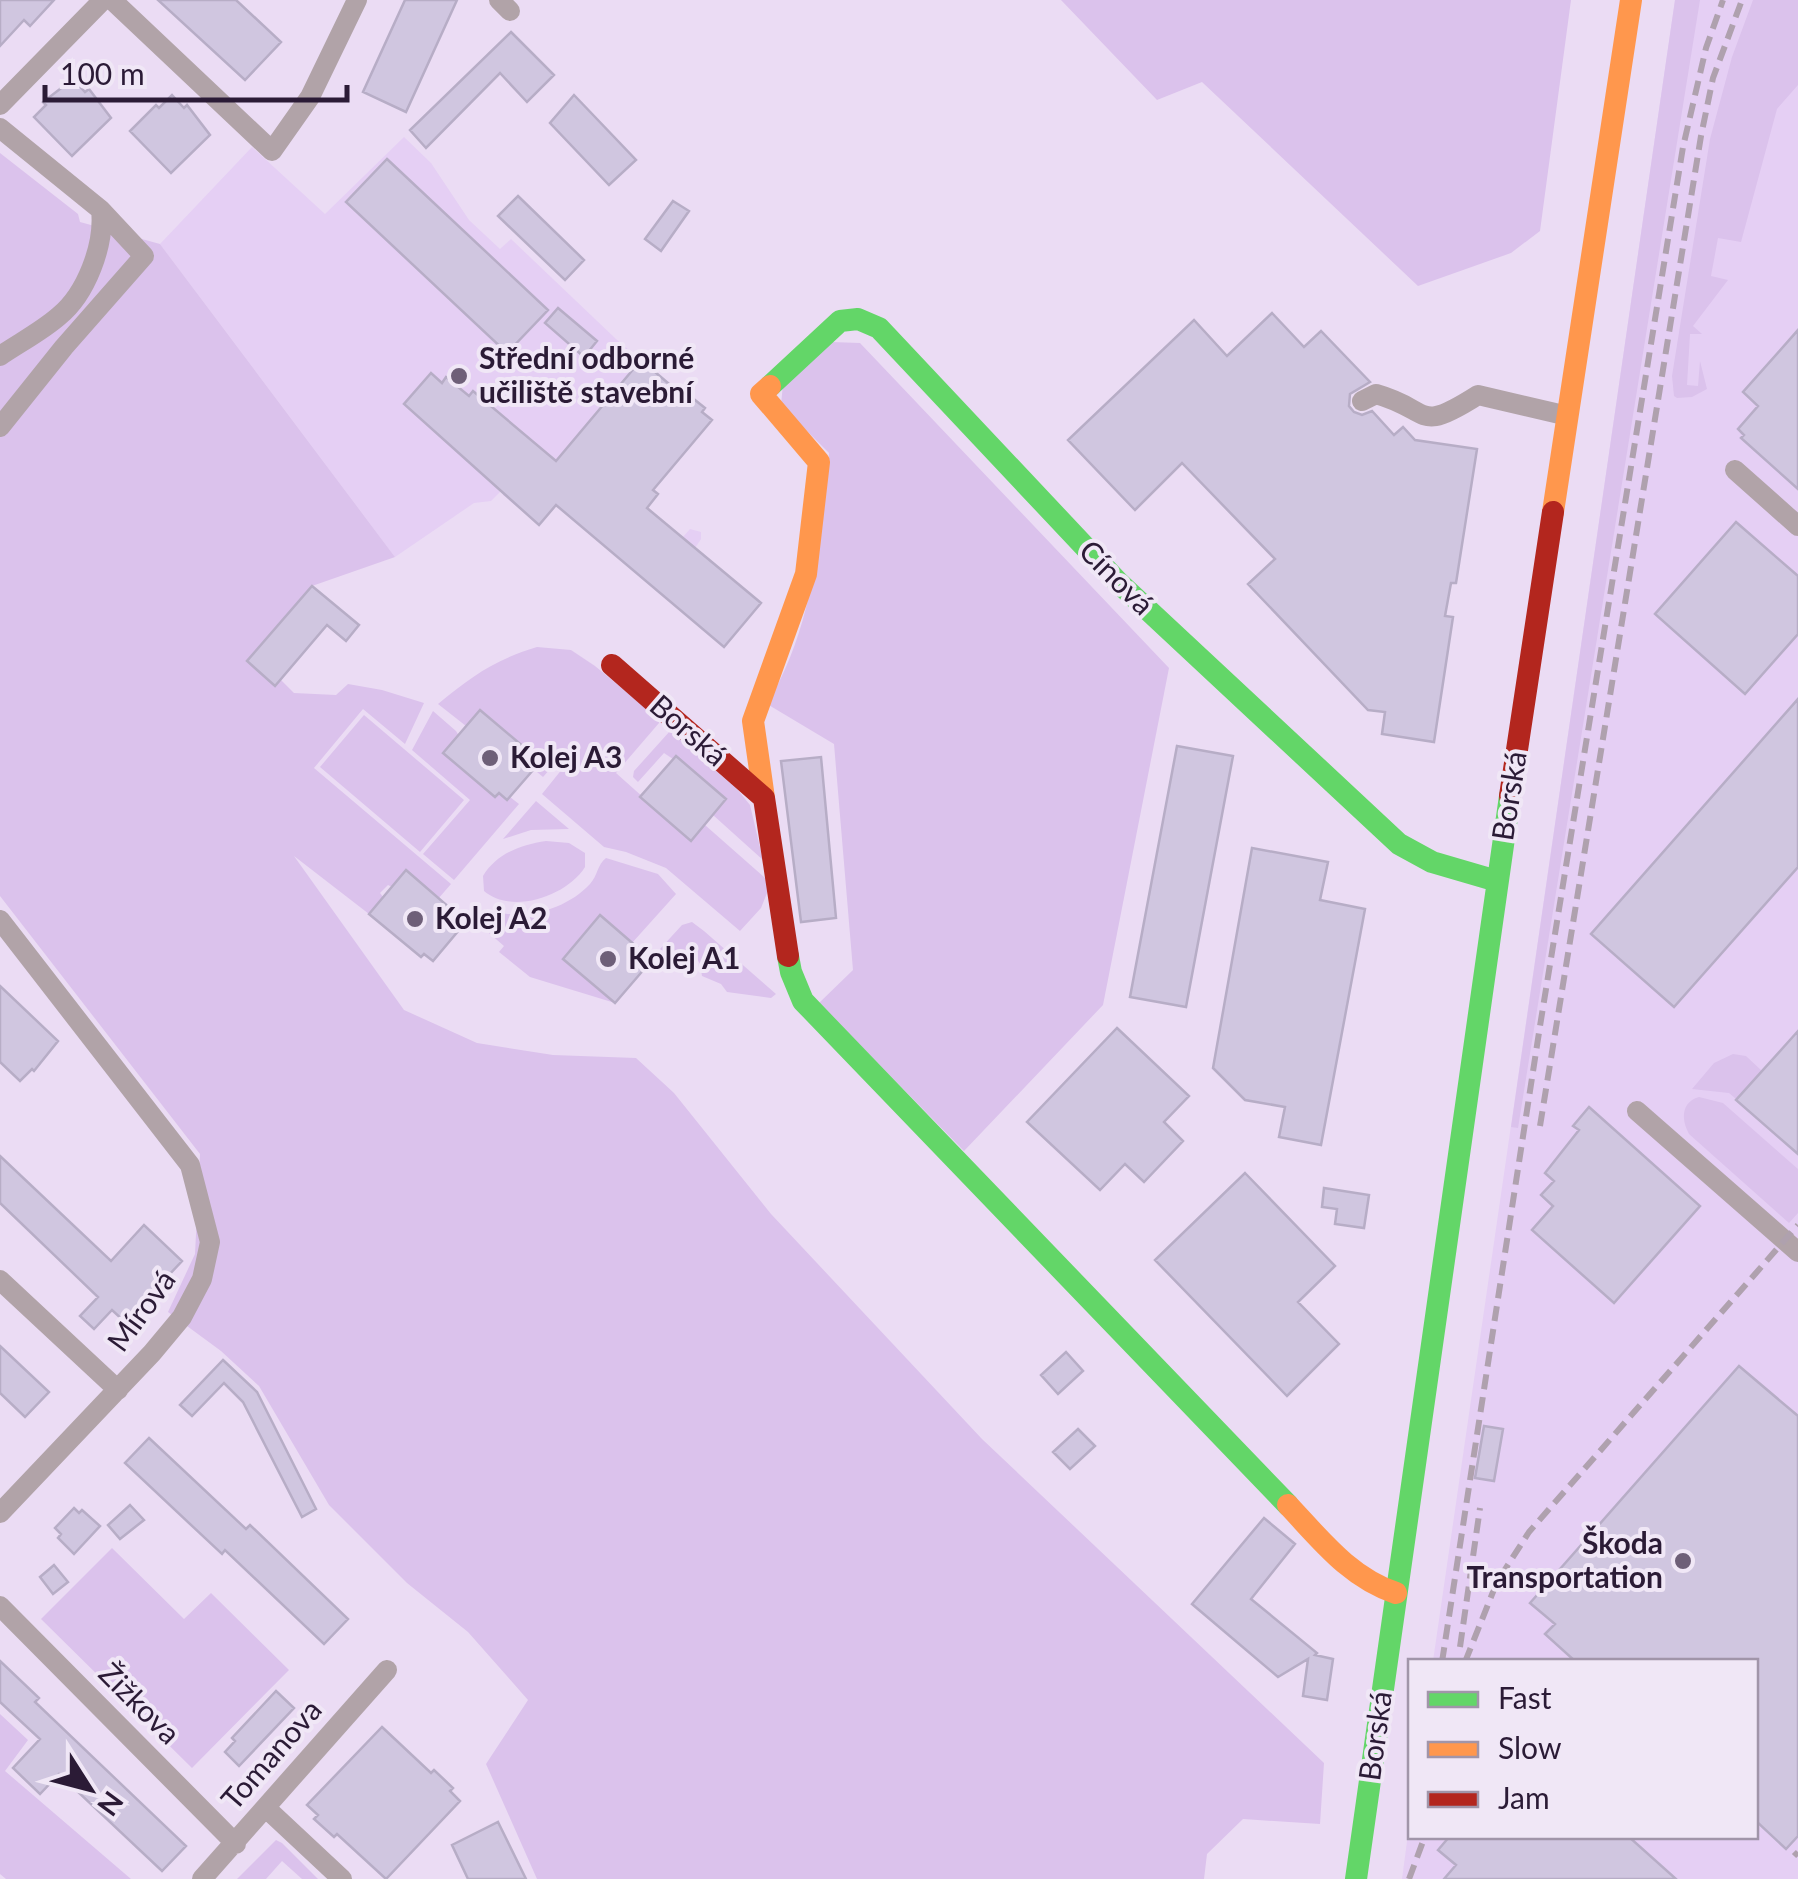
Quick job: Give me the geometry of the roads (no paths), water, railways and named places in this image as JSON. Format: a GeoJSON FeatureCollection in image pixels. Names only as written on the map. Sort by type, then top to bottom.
{"type":"FeatureCollection","features":[{"type":"Feature","properties":{"kind":"street"},"geometry":{"type":"LineString","coordinates":[[0,105],[103,0]]}},
{"type":"Feature","properties":{"kind":"street"},"geometry":{"type":"LineString","coordinates":[[112,0],[272,151],[310,97],[357,0]]}},
{"type":"Feature","properties":{"kind":"street","name":"Borská"},"geometry":{"type":"LineString","coordinates":[[1356,1879],[1497,881],[1630,0]]}},
{"type":"Feature","properties":{"kind":"street"},"geometry":{"type":"LineString","coordinates":[[0,128],[101,210],[144,256],[0,428]]}},
{"type":"Feature","properties":{"kind":"street"},"geometry":{"type":"LineString","coordinates":[[0,356],[62,315],[93,268],[103,223],[101,210]]}},
{"type":"Feature","properties":{"kind":"street","name":"Cínová"},"geometry":{"type":"LineString","coordinates":[[761,394],[840,321],[855,318],[874,324],[1118,582],[1400,844],[1432,862],[1497,881]]}},
{"type":"Feature","properties":{"kind":"street","name":"Borská"},"geometry":{"type":"LineString","coordinates":[[761,394],[819,462],[806,574],[752,720],[794,986],[803,1001],[1351,1571],[1396,1593]]}},
{"type":"Feature","properties":{"kind":"street"},"geometry":{"type":"LineString","coordinates":[[1362,401],[1376,394],[1432,418],[1449,413],[1478,395],[1568,416]]}},
{"type":"Feature","properties":{"kind":"street"},"geometry":{"type":"LineString","coordinates":[[1735,470],[1798,526]]}},
{"type":"Feature","properties":{"kind":"street","name":"Borská"},"geometry":{"type":"LineString","coordinates":[[612,665],[764,798]]}},
{"type":"Feature","properties":{"kind":"street","name":"Mírová"},"geometry":{"type":"LineString","coordinates":[[0,920],[190,1164],[210,1242],[202,1278],[182,1317],[0,1513]]}},
{"type":"Feature","properties":{"kind":"street"},"geometry":{"type":"LineString","coordinates":[[1638,1111],[1798,1252]]}},
{"type":"Feature","properties":{"kind":"street"},"geometry":{"type":"LineString","coordinates":[[0,1280],[118,1390]]}},
{"type":"Feature","properties":{"kind":"street","name":"Žižkova"},"geometry":{"type":"LineString","coordinates":[[0,1606],[236,1844]]}},
{"type":"Feature","properties":{"kind":"street","name":"Tomanova"},"geometry":{"type":"LineString","coordinates":[[202,1879],[386,1670]]}},
{"type":"Feature","properties":{"kind":"street"},"geometry":{"type":"LineString","coordinates":[[266,1808],[342,1879]]}},
{"type":"Feature","properties":{"kind":"railway"},"geometry":{"type":"LineString","coordinates":[[1442,1659],[1540,1026],[1683,147],[1706,48],[1723,0]]}},
{"type":"Feature","properties":{"kind":"railway"},"geometry":{"type":"LineString","coordinates":[[1540,1126],[1701,136],[1713,78],[1742,0]]}},
{"type":"Feature","properties":{"kind":"railway"},"geometry":{"type":"LineString","coordinates":[[1466,1659],[1497,1582],[1529,1532],[1798,1225]]}},
{"type":"Feature","properties":{"kind":"railway"},"geometry":{"type":"LineString","coordinates":[[1460,1647],[1480,1508]]}},
{"type":"Feature","properties":{"kind":"railway"},"geometry":{"type":"LineString","coordinates":[[1409,1879],[1424,1839]]}},
{"type":"Feature","properties":{"kind":"railway"},"geometry":{"type":"LineString","coordinates":[[1794,1856],[1798,1852]]}},
{"type":"Feature","properties":{"kind":"place","name":"Střední odborné učiliště stavební"},"geometry":{"type":"Point","coordinates":[459,376]}},
{"type":"Feature","properties":{"kind":"place","name":"Kolej A3"},"geometry":{"type":"Point","coordinates":[490,758]}},
{"type":"Feature","properties":{"kind":"place","name":"Kolej A2"},"geometry":{"type":"Point","coordinates":[415,919]}},
{"type":"Feature","properties":{"kind":"place","name":"Kolej A1"},"geometry":{"type":"Point","coordinates":[608,959]}},
{"type":"Feature","properties":{"kind":"place","name":"Škoda Transportation"},"geometry":{"type":"Point","coordinates":[1683,1561]}}]}
